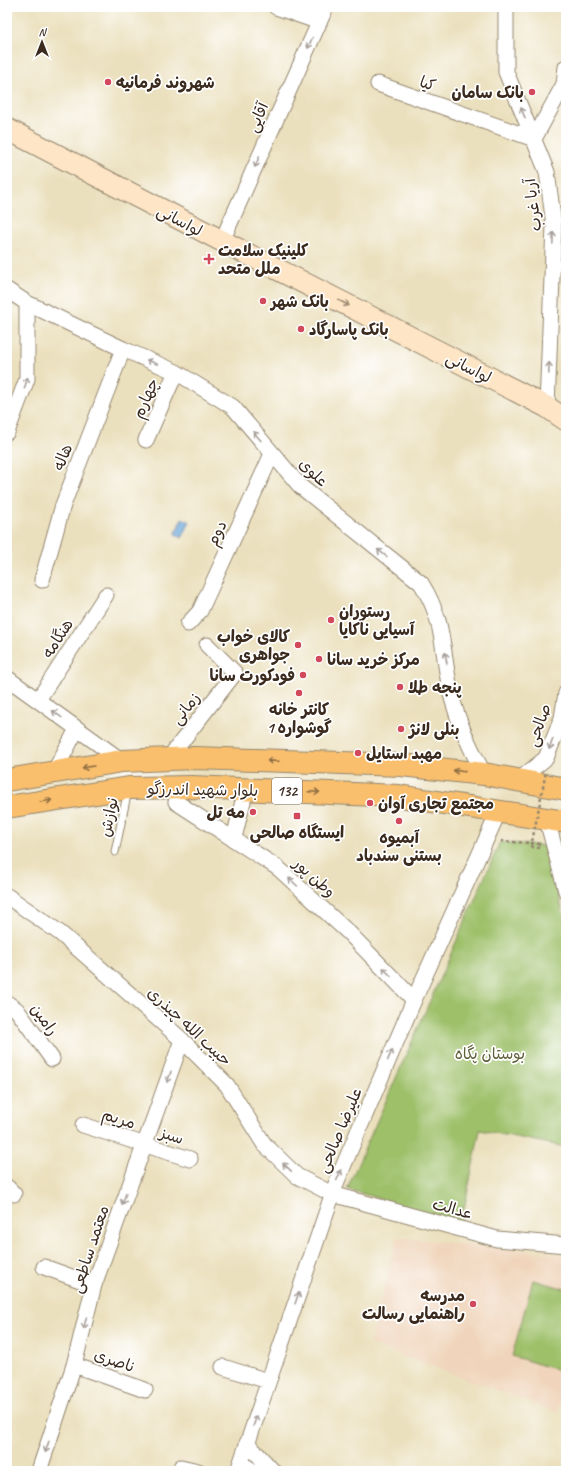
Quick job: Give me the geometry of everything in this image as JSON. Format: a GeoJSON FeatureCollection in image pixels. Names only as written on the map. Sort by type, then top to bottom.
{"type":"FeatureCollection","features":[{"type":"Feature","properties":{"kind":"main road","name":"لواسانی"},"geometry":{"type":"LineString","coordinates":[[7,129],[547,407],[566,420]]}},
{"type":"Feature","properties":{"kind":"main road","name":"بلوار شهید اندرزگو"},"geometry":{"type":"LineString","coordinates":[[7,780],[122,761],[195,758],[401,765],[484,774],[566,789]]}},
{"type":"Feature","properties":{"kind":"main road","name":"بلوار شهید اندرزگو"},"geometry":{"type":"LineString","coordinates":[[7,807],[129,788],[192,787],[399,796],[498,813],[557,821]]}},
{"type":"Feature","properties":{"kind":"street"},"geometry":{"type":"LineString","coordinates":[[276,7],[319,22]]}},
{"type":"Feature","properties":{"kind":"street","name":"آقایی"},"geometry":{"type":"LineString","coordinates":[[222,241],[326,7]]}},
{"type":"Feature","properties":{"kind":"street","name":"آریا غرب"},"geometry":{"type":"LineString","coordinates":[[506,7],[506,72],[547,172],[554,225],[547,407]]}},
{"type":"Feature","properties":{"kind":"street"},"geometry":{"type":"LineString","coordinates":[[534,139],[564,84],[566,70]]}},
{"type":"Feature","properties":{"kind":"street","name":"کیا"},"geometry":{"type":"LineString","coordinates":[[378,84],[534,139]]}},
{"type":"Feature","properties":{"kind":"street","name":"علوی"},"geometry":{"type":"LineString","coordinates":[[7,290],[28,304],[123,349],[176,372],[232,407],[300,486],[421,583],[432,599],[441,626],[452,698],[471,750],[484,774]]}},
{"type":"Feature","properties":{"kind":"street"},"geometry":{"type":"LineString","coordinates":[[7,432],[28,379],[28,304]]}},
{"type":"Feature","properties":{"kind":"street","name":"هاله"},"geometry":{"type":"LineString","coordinates":[[42,580],[63,505],[123,349]]}},
{"type":"Feature","properties":{"kind":"street","name":"چهارم"},"geometry":{"type":"LineString","coordinates":[[146,440],[176,372]]}},
{"type":"Feature","properties":{"kind":"street","name":"دوم"},"geometry":{"type":"LineString","coordinates":[[188,624],[200,611],[272,454]]}},
{"type":"Feature","properties":{"kind":"street","name":"هنگامه"},"geometry":{"type":"LineString","coordinates":[[38,700],[106,595]]}},
{"type":"Feature","properties":{"kind":"street","name":"زمانی"},"geometry":{"type":"LineString","coordinates":[[168,759],[235,673],[207,645]]}},
{"type":"Feature","properties":{"kind":"street"},"geometry":{"type":"LineString","coordinates":[[7,678],[122,761]]}},
{"type":"Feature","properties":{"kind":"street","name":"صالحی"},"geometry":{"type":"LineString","coordinates":[[519,780],[546,758],[562,718],[566,693]]}},
{"type":"Feature","properties":{"kind":"street"},"geometry":{"type":"LineString","coordinates":[[54,772],[77,729]]}},
{"type":"Feature","properties":{"kind":"street"},"geometry":{"type":"LineString","coordinates":[[234,838],[246,789]]}},
{"type":"Feature","properties":{"kind":"street","name":"وطن پور"},"geometry":{"type":"LineString","coordinates":[[176,802],[234,838],[278,868],[349,933],[414,1000]]}},
{"type":"Feature","properties":{"kind":"street","name":"علیرضا صالحی"},"geometry":{"type":"LineString","coordinates":[[244,1468],[247,1444],[332,1194],[414,1000],[498,813]]}},
{"type":"Feature","properties":{"kind":"street"},"geometry":{"type":"LineString","coordinates":[[557,821],[566,891]]}},
{"type":"Feature","properties":{"kind":"street","name":"حبیب الله چیذری"},"geometry":{"type":"LineString","coordinates":[[7,896],[60,933],[182,1040],[227,1085],[264,1144],[297,1176],[332,1194]]}},
{"type":"Feature","properties":{"kind":"street","name":"رامین"},"geometry":{"type":"LineString","coordinates":[[7,1003],[17,1010],[52,1059]]}},
{"type":"Feature","properties":{"kind":"street","name":"معتمد ساطعی"},"geometry":{"type":"LineString","coordinates":[[39,1471],[74,1365],[94,1285],[182,1040]]}},
{"type":"Feature","properties":{"kind":"street","name":"مریم"},"geometry":{"type":"LineString","coordinates":[[83,1125],[144,1145]]}},
{"type":"Feature","properties":{"kind":"street","name":"سبز"},"geometry":{"type":"LineString","coordinates":[[144,1145],[190,1159]]}},
{"type":"Feature","properties":{"kind":"street","name":"عدالت"},"geometry":{"type":"LineString","coordinates":[[332,1194],[497,1239],[566,1245]]}},
{"type":"Feature","properties":{"kind":"street"},"geometry":{"type":"LineString","coordinates":[[44,1267],[94,1285]]}},
{"type":"Feature","properties":{"kind":"street","name":"ناصری"},"geometry":{"type":"LineString","coordinates":[[74,1365],[145,1390]]}},
{"type":"Feature","properties":{"kind":"street"},"geometry":{"type":"LineString","coordinates":[[223,1367],[268,1381]]}},
{"type":"Feature","properties":{"kind":"street"},"geometry":{"type":"LineString","coordinates":[[247,1444],[273,1471]]}},
{"type":"Feature","properties":{"kind":"street"},"geometry":{"type":"LineString","coordinates":[[181,1467],[198,1471]]}},
{"type":"Feature","properties":{"kind":"lane","name":"نوازش"},"geometry":{"type":"LineString","coordinates":[[115,852],[129,788]]}},
{"type":"Feature","properties":{"kind":"path"},"geometry":{"type":"LineString","coordinates":[[531,847],[546,772]]}},
{"type":"Feature","properties":{"kind":"path"},"geometry":{"type":"LineString","coordinates":[[486,839],[542,844]]}},
{"type":"Feature","properties":{"kind":"shaded area","name":"مدرسه راهنمایی رسالت"},"geometry":{"type":"Polygon","coordinates":[[[397,1237],[563,1255],[566,1263],[566,1376],[558,1412],[370,1344],[397,1237]]]}},
{"type":"Feature","properties":{"kind":"green space","name":"بوستان پگاه"},"geometry":{"type":"Polygon","coordinates":[[[500,842],[544,846],[566,923],[566,1147],[480,1130],[461,1224],[347,1189],[500,842]]]}},
{"type":"Feature","properties":{"kind":"green space"},"geometry":{"type":"Polygon","coordinates":[[[533,1280],[566,1289],[566,1343],[558,1370],[512,1356],[533,1280]]]}},
{"type":"Feature","properties":{"kind":"water"},"geometry":{"type":"Polygon","coordinates":[[[182,518],[190,522],[182,538],[175,534],[182,518]]]}},
{"type":"Feature","properties":{"kind":"place","name":"شهروند فرمانیه"},"geometry":{"type":"Point","coordinates":[108,82]}},
{"type":"Feature","properties":{"kind":"place","name":"بانک سامان"},"geometry":{"type":"Point","coordinates":[532,92]}},
{"type":"Feature","properties":{"kind":"place","name":"کلینیک سلامت ملل متحد"},"geometry":{"type":"Point","coordinates":[209,259]}},
{"type":"Feature","properties":{"kind":"place","name":"بانک شهر"},"geometry":{"type":"Point","coordinates":[263,301]}},
{"type":"Feature","properties":{"kind":"place","name":"بانک پاسارگاد"},"geometry":{"type":"Point","coordinates":[301,329]}},
{"type":"Feature","properties":{"kind":"place","name":"رستوران آسیایی ناکایا"},"geometry":{"type":"Point","coordinates":[331,620]}},
{"type":"Feature","properties":{"kind":"place","name":"کالای خواب جواهری"},"geometry":{"type":"Point","coordinates":[298,645]}},
{"type":"Feature","properties":{"kind":"place","name":"مرکز خرید سانا"},"geometry":{"type":"Point","coordinates":[319,659]}},
{"type":"Feature","properties":{"kind":"place","name":"فودکورت سانا"},"geometry":{"type":"Point","coordinates":[303,675]}},
{"type":"Feature","properties":{"kind":"place","name":"پنجه طلا"},"geometry":{"type":"Point","coordinates":[400,687]}},
{"type":"Feature","properties":{"kind":"place","name":"کانتر خانه گوشواره 1"},"geometry":{"type":"Point","coordinates":[299,693]}},
{"type":"Feature","properties":{"kind":"place","name":"بنلی لانژ"},"geometry":{"type":"Point","coordinates":[401,729]}},
{"type":"Feature","properties":{"kind":"place","name":"مهبد استایل"},"geometry":{"type":"Point","coordinates":[358,753]}},
{"type":"Feature","properties":{"kind":"place","name":"مجتمع تجاری آوان"},"geometry":{"type":"Point","coordinates":[370,803]}},
{"type":"Feature","properties":{"kind":"place","name":"مه تل"},"geometry":{"type":"Point","coordinates":[253,812]}},
{"type":"Feature","properties":{"kind":"place","name":"ایستگاه صالحی"},"geometry":{"type":"Point","coordinates":[297,816]}},
{"type":"Feature","properties":{"kind":"place","name":"آبمیوه بستنی سندباد"},"geometry":{"type":"Point","coordinates":[399,821]}},
{"type":"Feature","properties":{"kind":"place","name":"مدرسه راهنمایی رسالت"},"geometry":{"type":"Point","coordinates":[473,1304]}}]}
